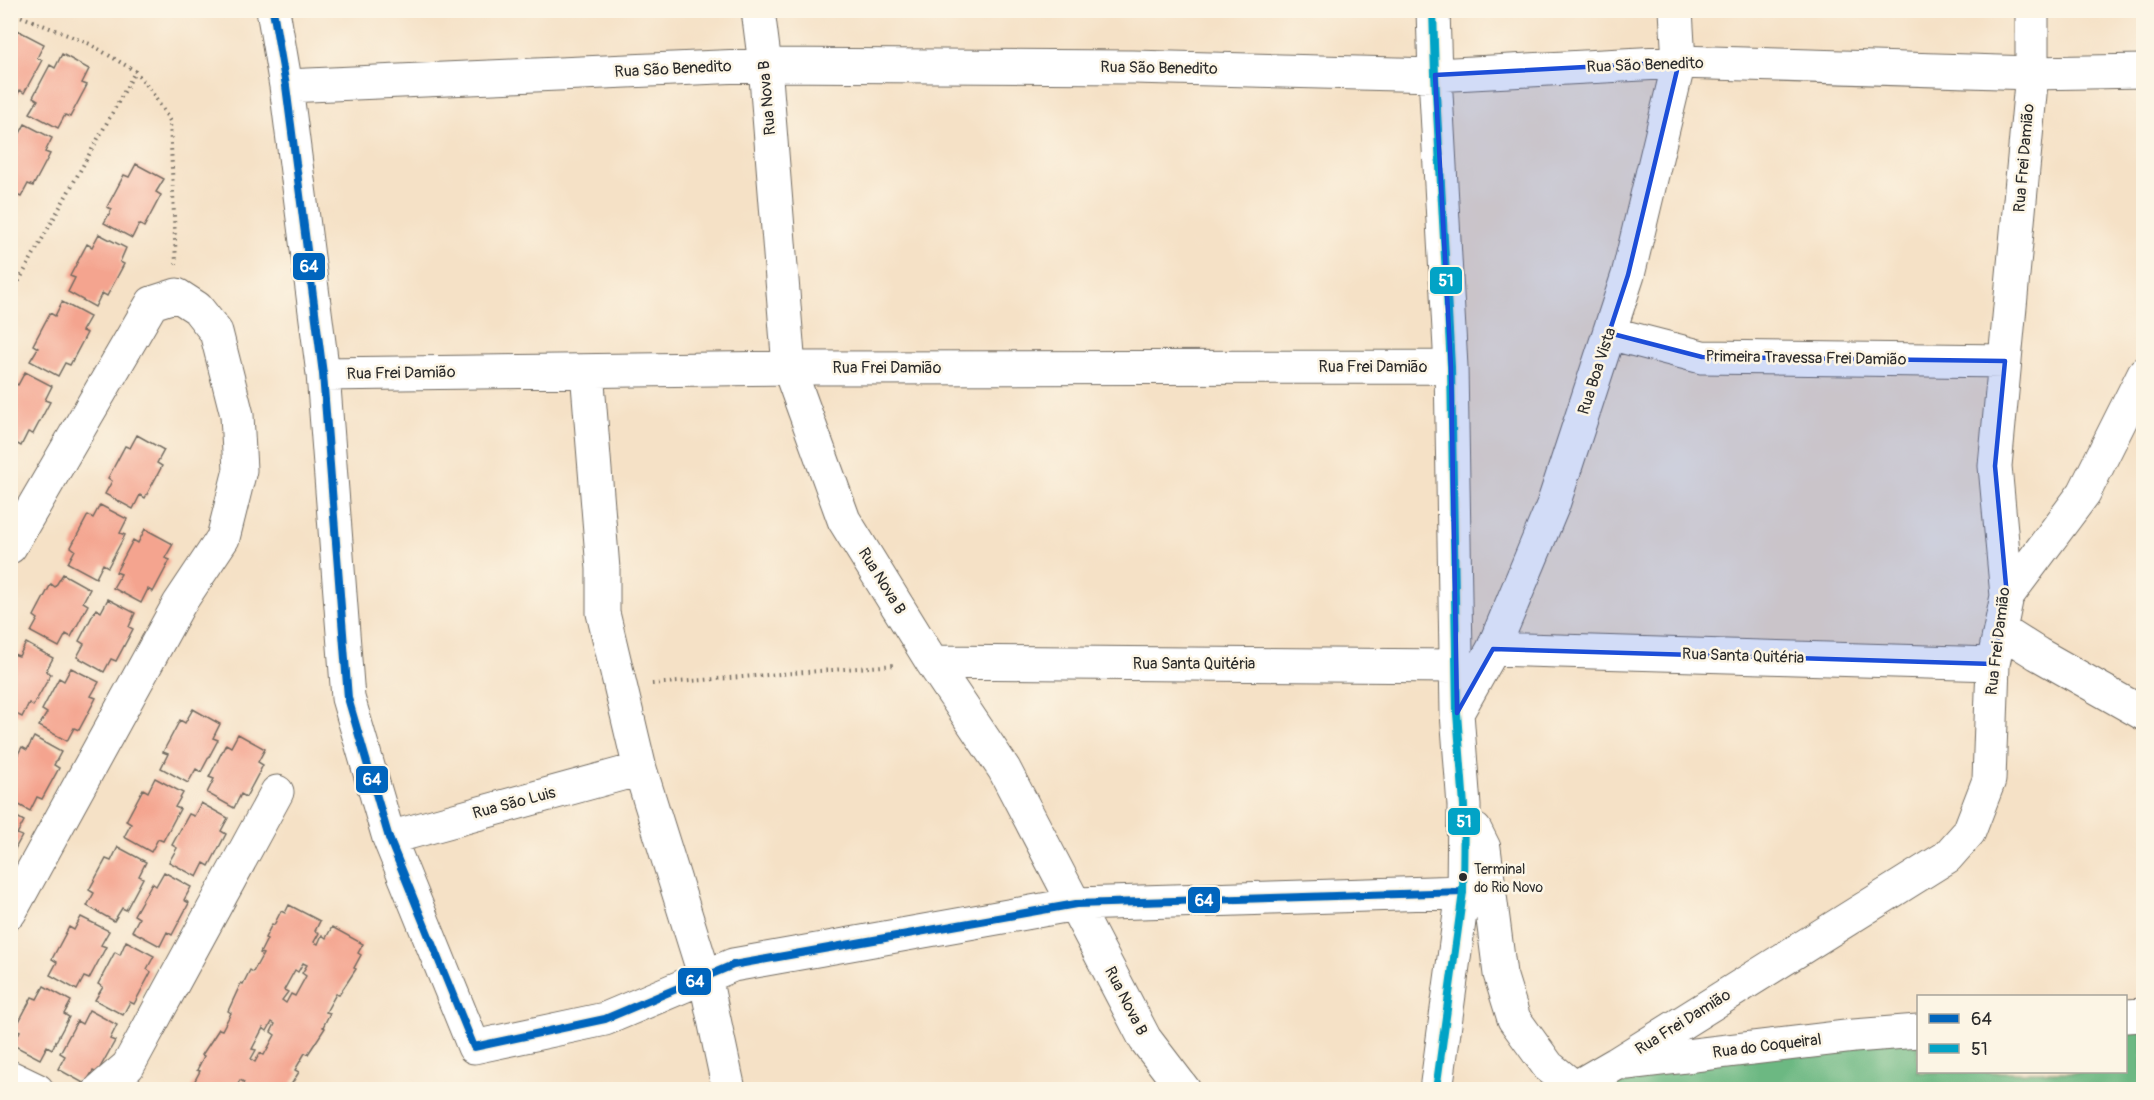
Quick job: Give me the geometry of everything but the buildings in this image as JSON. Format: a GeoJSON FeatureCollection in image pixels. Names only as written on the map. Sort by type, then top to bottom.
{"type":"FeatureCollection","features":[{"type":"Feature","properties":{"kind":"street"},"geometry":{"type":"LineString","coordinates":[[273,10],[286,86],[323,374],[348,698],[389,838],[474,1047],[605,1019],[733,965],[1076,904],[1463,892]]}},
{"type":"Feature","properties":{"kind":"street","name":"Rua Nova B"},"geometry":{"type":"LineString","coordinates":[[758,10],[765,65],[789,368],[844,520],[932,662],[1004,769],[1145,1039],[1184,1089]]}},
{"type":"Feature","properties":{"kind":"street"},"geometry":{"type":"LineString","coordinates":[[1433,10],[1451,367],[1455,666],[1464,806],[1463,892],[1436,1089]]}},
{"type":"Feature","properties":{"kind":"street","name":"Rua Boa Vista"},"geometry":{"type":"LineString","coordinates":[[1457,713],[1493,649],[1553,504],[1628,275],[1679,62],[1676,10]]}},
{"type":"Feature","properties":{"kind":"street","name":"Rua Frei Damião"},"geometry":{"type":"LineString","coordinates":[[1573,1089],[1947,857],[1969,832],[1989,780],[1993,663],[2007,596],[1995,466],[2032,73],[2032,10]]}},
{"type":"Feature","properties":{"kind":"street","name":"Rua São Benedito"},"geometry":{"type":"LineString","coordinates":[[286,86],[765,65],[1133,67],[1435,75],[1679,62],[2032,73],[2144,71]]}},
{"type":"Feature","properties":{"kind":"street"},"geometry":{"type":"LineString","coordinates":[[10,547],[152,303],[177,295],[197,308],[216,332],[237,415],[240,470],[223,538],[179,604],[10,912]]}},
{"type":"Feature","properties":{"kind":"street","name":"Primeira Travessa Frei Damião"},"geometry":{"type":"LineString","coordinates":[[1609,333],[1701,357],[2005,361]]}},
{"type":"Feature","properties":{"kind":"street","name":"Rua Frei Damião"},"geometry":{"type":"LineString","coordinates":[[323,374],[789,368],[1451,367]]}},
{"type":"Feature","properties":{"kind":"street"},"geometry":{"type":"LineString","coordinates":[[587,371],[603,569],[603,613],[640,769],[705,977],[729,1089]]}},
{"type":"Feature","properties":{"kind":"street"},"geometry":{"type":"LineString","coordinates":[[2007,596],[2084,493],[2144,373]]}},
{"type":"Feature","properties":{"kind":"street"},"geometry":{"type":"LineString","coordinates":[[2000,630],[2144,714]]}},
{"type":"Feature","properties":{"kind":"street","name":"Rua Santa Quitéria"},"geometry":{"type":"LineString","coordinates":[[1493,649],[1993,663]]}},
{"type":"Feature","properties":{"kind":"street","name":"Rua Santa Quitéria"},"geometry":{"type":"LineString","coordinates":[[932,662],[1455,666]]}},
{"type":"Feature","properties":{"kind":"street","name":"Rua São Luis"},"geometry":{"type":"LineString","coordinates":[[389,838],[640,769]]}},
{"type":"Feature","properties":{"kind":"street"},"geometry":{"type":"LineString","coordinates":[[100,1089],[128,1066],[277,792]]}},
{"type":"Feature","properties":{"kind":"street"},"geometry":{"type":"LineString","coordinates":[[1464,806],[1484,849],[1500,974],[1514,1019],[1548,1066],[1573,1089]]}},
{"type":"Feature","properties":{"kind":"street"},"geometry":{"type":"LineString","coordinates":[[2127,1016],[2144,1015]]}},
{"type":"Feature","properties":{"kind":"street","name":"Rua do Coqueiral"},"geometry":{"type":"LineString","coordinates":[[1616,1064],[1854,1036],[1917,1031]]}},
{"type":"Feature","properties":{"kind":"street"},"geometry":{"type":"LineString","coordinates":[[10,1077],[37,1089]]}},
{"type":"Feature","properties":{"kind":"path"},"geometry":{"type":"LineString","coordinates":[[10,12],[90,44],[135,71],[150,89],[170,121],[177,295]]}},
{"type":"Feature","properties":{"kind":"path"},"geometry":{"type":"LineString","coordinates":[[10,297],[135,71]]}},
{"type":"Feature","properties":{"kind":"path"},"geometry":{"type":"LineString","coordinates":[[620,686],[932,662]]}},
{"type":"Feature","properties":{"kind":"highlighted area"},"geometry":{"type":"Polygon","coordinates":[[[1679,62],[1628,275],[1609,333],[1702,357],[2005,361],[1995,466],[2007,596],[1993,664],[1493,649],[1457,713],[1451,367],[1435,75],[1679,62]]]}},
{"type":"Feature","properties":{"kind":"green space"},"geometry":{"type":"Polygon","coordinates":[[[2143,1015],[2143,1089],[1571,1090],[1616,1064],[1917,1031],[1917,1073],[2127,1073],[2127,1016],[2143,1015]]]}},
{"type":"Feature","properties":{"kind":"transit line","name":"64"},"geometry":{"type":"LineString","coordinates":[[273,10],[286,86],[323,374],[348,698],[389,838],[474,1047],[605,1019],[733,965],[1076,904],[1463,892]]}},
{"type":"Feature","properties":{"kind":"transit line","name":"51"},"geometry":{"type":"LineString","coordinates":[[1433,10],[1451,367],[1457,713],[1464,806],[1463,892],[1436,1090]]}},
{"type":"Feature","properties":{"kind":"place","name":"Terminal do Rio Novo"},"geometry":{"type":"Point","coordinates":[1463,877]}}]}
